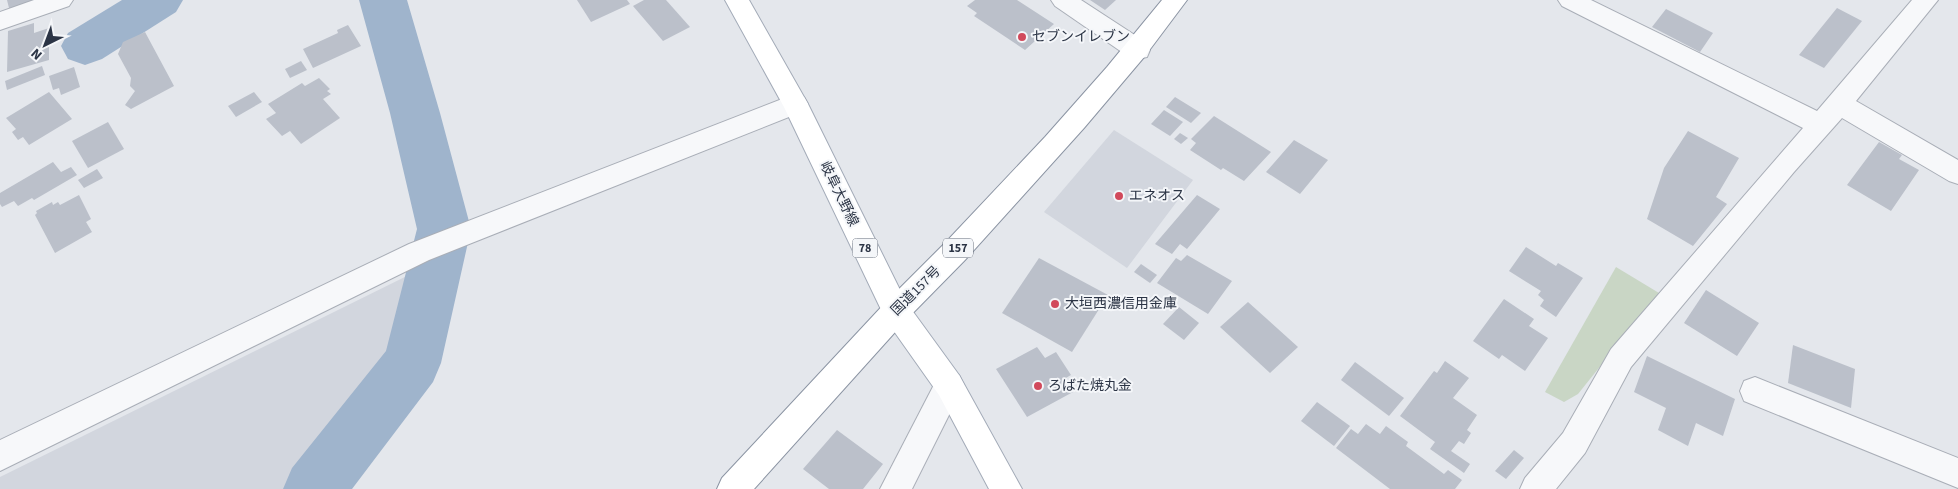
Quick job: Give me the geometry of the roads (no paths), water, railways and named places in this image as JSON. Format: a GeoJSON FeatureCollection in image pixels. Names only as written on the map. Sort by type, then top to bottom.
{"type":"FeatureCollection","features":[{"type":"Feature","properties":{"kind":"main road","name":"岐阜大野線"},"geometry":{"type":"LineString","coordinates":[[737,0],[795,104],[896,311],[949,386],[1006,489]]}},
{"type":"Feature","properties":{"kind":"main road","name":"国道157号"},"geometry":{"type":"LineString","coordinates":[[733,489],[896,311],[942,266],[1138,50],[1175,0]]}},
{"type":"Feature","properties":{"kind":"street"},"geometry":{"type":"LineString","coordinates":[[0,21],[61,0]]}},
{"type":"Feature","properties":{"kind":"street"},"geometry":{"type":"LineString","coordinates":[[1063,0],[1138,50]]}},
{"type":"Feature","properties":{"kind":"street"},"geometry":{"type":"LineString","coordinates":[[1570,0],[1821,125]]}},
{"type":"Feature","properties":{"kind":"street"},"geometry":{"type":"LineString","coordinates":[[1536,489],[1574,442],[1621,358],[1785,164],[1840,104],[1883,53],[1903,25],[1926,0]]}},
{"type":"Feature","properties":{"kind":"street"},"geometry":{"type":"LineString","coordinates":[[0,456],[419,252],[795,104]]}},
{"type":"Feature","properties":{"kind":"street"},"geometry":{"type":"LineString","coordinates":[[1840,104],[1958,173]]}},
{"type":"Feature","properties":{"kind":"street"},"geometry":{"type":"LineString","coordinates":[[896,489],[949,386]]}},
{"type":"Feature","properties":{"kind":"street"},"geometry":{"type":"LineString","coordinates":[[1755,391],[1958,474]]}},
{"type":"Feature","properties":{"kind":"waterway"},"geometry":{"type":"LineString","coordinates":[[85,46],[159,0]]}},
{"type":"Feature","properties":{"kind":"waterway"},"geometry":{"type":"LineString","coordinates":[[314,489],[412,363],[444,229],[415,113],[383,0]]}},
{"type":"Feature","properties":{"kind":"place","name":"セブンイレブン"},"geometry":{"type":"Point","coordinates":[1022,37]}},
{"type":"Feature","properties":{"kind":"place","name":"エネオス"},"geometry":{"type":"Point","coordinates":[1119,196]}},
{"type":"Feature","properties":{"kind":"place","name":"大垣西濃信用金庫"},"geometry":{"type":"Point","coordinates":[1055,304]}},
{"type":"Feature","properties":{"kind":"place","name":"ろばた焼丸金"},"geometry":{"type":"Point","coordinates":[1038,386]}}]}
